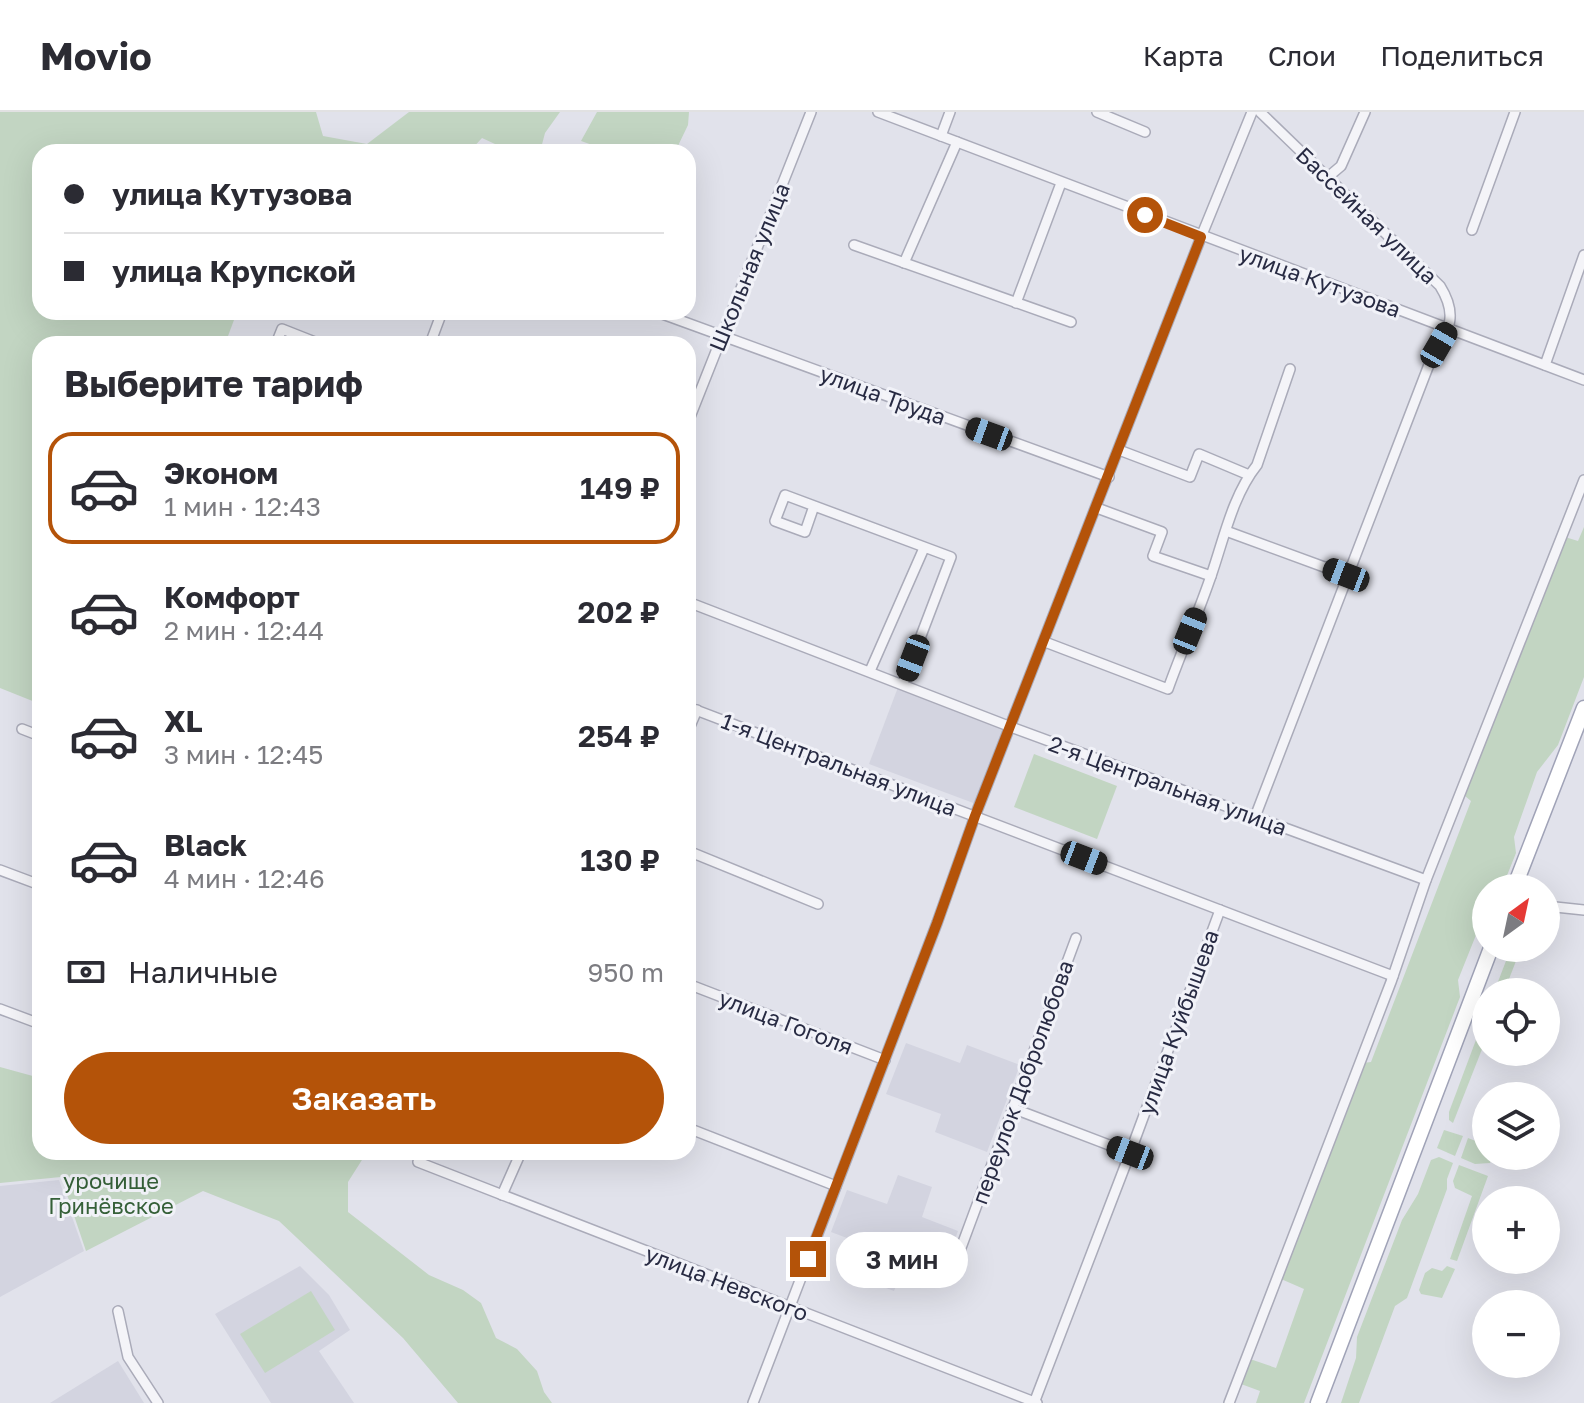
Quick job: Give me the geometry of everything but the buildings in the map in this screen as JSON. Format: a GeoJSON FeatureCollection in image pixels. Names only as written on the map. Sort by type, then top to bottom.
{"type":"FeatureCollection","features":[{"type":"Feature","properties":{"kind":"main road"},"geometry":{"type":"LineString","coordinates":[[1519,874],[1584,708]]}},
{"type":"Feature","properties":{"kind":"main road"},"geometry":{"type":"LineString","coordinates":[[1318,1403],[1486,962]]}},
{"type":"Feature","properties":{"kind":"street","name":"Школьная улица"},"geometry":{"type":"LineString","coordinates":[[696,401],[811,112]]}},
{"type":"Feature","properties":{"kind":"street","name":"улица Кутузова"},"geometry":{"type":"LineString","coordinates":[[878,112],[1584,380]]}},
{"type":"Feature","properties":{"kind":"street"},"geometry":{"type":"LineString","coordinates":[[941,136],[950,112]]}},
{"type":"Feature","properties":{"kind":"street"},"geometry":{"type":"LineString","coordinates":[[1097,112],[1145,132]]}},
{"type":"Feature","properties":{"kind":"street"},"geometry":{"type":"LineString","coordinates":[[753,1403],[975,816],[1252,112]]}},
{"type":"Feature","properties":{"kind":"street","name":"Бассейная улица"},"geometry":{"type":"LineString","coordinates":[[1260,112],[1440,286],[1450,301],[1452,313],[1448,329]]}},
{"type":"Feature","properties":{"kind":"street"},"geometry":{"type":"LineString","coordinates":[[1328,177],[1341,166],[1365,112]]}},
{"type":"Feature","properties":{"kind":"street"},"geometry":{"type":"LineString","coordinates":[[1472,230],[1515,112]]}},
{"type":"Feature","properties":{"kind":"street"},"geometry":{"type":"LineString","coordinates":[[904,263],[957,142]]}},
{"type":"Feature","properties":{"kind":"street"},"geometry":{"type":"LineString","coordinates":[[1016,303],[1061,183]]}},
{"type":"Feature","properties":{"kind":"street"},"geometry":{"type":"LineString","coordinates":[[854,245],[1071,322]]}},
{"type":"Feature","properties":{"kind":"street"},"geometry":{"type":"LineString","coordinates":[[1545,365],[1584,255]]}},
{"type":"Feature","properties":{"kind":"street","name":"улица Труда"},"geometry":{"type":"LineString","coordinates":[[677,320],[1109,477]]}},
{"type":"Feature","properties":{"kind":"street"},"geometry":{"type":"LineString","coordinates":[[279,336],[282,329],[300,336]]}},
{"type":"Feature","properties":{"kind":"street"},"geometry":{"type":"LineString","coordinates":[[1255,817],[1430,362],[1448,329]]}},
{"type":"Feature","properties":{"kind":"street"},"geometry":{"type":"LineString","coordinates":[[1045,642],[1168,689],[1226,531],[1249,475],[1257,465],[1290,369]]}},
{"type":"Feature","properties":{"kind":"street"},"geometry":{"type":"LineString","coordinates":[[1119,450],[1190,477],[1199,454],[1249,475]]}},
{"type":"Feature","properties":{"kind":"street"},"geometry":{"type":"LineString","coordinates":[[1229,1403],[1393,976],[1426,880],[1584,480]]}},
{"type":"Feature","properties":{"kind":"street"},"geometry":{"type":"LineString","coordinates":[[814,506],[805,532],[775,521],[785,495],[951,557],[903,683]]}},
{"type":"Feature","properties":{"kind":"street"},"geometry":{"type":"LineString","coordinates":[[1097,508],[1162,532],[1153,556],[1211,576]]}},
{"type":"Feature","properties":{"kind":"street"},"geometry":{"type":"LineString","coordinates":[[1226,531],[1346,575]]}},
{"type":"Feature","properties":{"kind":"street"},"geometry":{"type":"LineString","coordinates":[[870,671],[924,548]]}},
{"type":"Feature","properties":{"kind":"street","name":"2-я Центральная улица"},"geometry":{"type":"LineString","coordinates":[[696,605],[1011,727],[1426,880]]}},
{"type":"Feature","properties":{"kind":"street","name":"1-я Центральная улица"},"geometry":{"type":"LineString","coordinates":[[696,710],[1393,976]]}},
{"type":"Feature","properties":{"kind":"street"},"geometry":{"type":"LineString","coordinates":[[22,729],[32,733]]}},
{"type":"Feature","properties":{"kind":"street"},"geometry":{"type":"LineString","coordinates":[[696,854],[818,904]]}},
{"type":"Feature","properties":{"kind":"street"},"geometry":{"type":"LineString","coordinates":[[0,870],[32,882]]}},
{"type":"Feature","properties":{"kind":"street"},"geometry":{"type":"LineString","coordinates":[[1560,907],[1584,910]]}},
{"type":"Feature","properties":{"kind":"street","name":"улица Куйбышева"},"geometry":{"type":"LineString","coordinates":[[1035,1403],[1220,910]]}},
{"type":"Feature","properties":{"kind":"street","name":"переулок Добролюбова"},"geometry":{"type":"LineString","coordinates":[[952,1272],[1076,938]]}},
{"type":"Feature","properties":{"kind":"street","name":"улица Гоголя"},"geometry":{"type":"LineString","coordinates":[[696,987],[885,1060]]}},
{"type":"Feature","properties":{"kind":"street"},"geometry":{"type":"LineString","coordinates":[[0,1009],[32,1021]]}},
{"type":"Feature","properties":{"kind":"street"},"geometry":{"type":"LineString","coordinates":[[1012,1108],[1130,1153]]}},
{"type":"Feature","properties":{"kind":"street"},"geometry":{"type":"LineString","coordinates":[[696,1131],[836,1186]]}},
{"type":"Feature","properties":{"kind":"street"},"geometry":{"type":"LineString","coordinates":[[502,1195],[517,1160]]}},
{"type":"Feature","properties":{"kind":"street","name":"улица Невского"},"geometry":{"type":"LineString","coordinates":[[418,1162],[1035,1403]]}},
{"type":"Feature","properties":{"kind":"street"},"geometry":{"type":"LineString","coordinates":[[118,1311],[128,1357],[158,1403]]}},
{"type":"Feature","properties":{"kind":"shaded area"},"geometry":{"type":"Polygon","coordinates":[[[900,682],[1007,722],[976,804],[869,764],[900,682]]]}},
{"type":"Feature","properties":{"kind":"shaded area"},"geometry":{"type":"Polygon","coordinates":[[[906,1043],[960,1063],[967,1045],[1020,1065],[987,1152],[935,1132],[941,1114],[886,1094],[906,1043]]]}},
{"type":"Feature","properties":{"kind":"shaded area"},"geometry":{"type":"Polygon","coordinates":[[[898,1175],[932,1187],[922,1217],[958,1231],[942,1273],[906,1260],[894,1291],[859,1278],[871,1247],[831,1232],[847,1190],[887,1204],[898,1175]]]}},
{"type":"Feature","properties":{"kind":"shaded area"},"geometry":{"type":"Polygon","coordinates":[[[59,1180],[84,1251],[0,1297],[0,1186],[59,1180]]]}},
{"type":"Feature","properties":{"kind":"shaded area"},"geometry":{"type":"Polygon","coordinates":[[[300,1266],[329,1295],[350,1330],[319,1351],[354,1403],[271,1403],[215,1314],[300,1266]]]}},
{"type":"Feature","properties":{"kind":"shaded area"},"geometry":{"type":"Polygon","coordinates":[[[118,1361],[144,1403],[50,1403],[118,1361]]]}},
{"type":"Feature","properties":{"kind":"green space"},"geometry":{"type":"Polygon","coordinates":[[[0,112],[316,112],[323,136],[367,144],[32,144],[32,320],[234,320],[228,336],[32,336],[32,701],[0,688],[0,112]]]}},
{"type":"Feature","properties":{"kind":"green space"},"geometry":{"type":"Polygon","coordinates":[[[409,112],[560,112],[545,133],[542,144],[495,144],[482,138],[476,144],[367,144],[409,112]]]}},
{"type":"Feature","properties":{"kind":"green space"},"geometry":{"type":"Polygon","coordinates":[[[597,112],[689,112],[688,125],[679,144],[590,144],[581,141],[597,112]]]}},
{"type":"Feature","properties":{"kind":"green space"},"geometry":{"type":"Polygon","coordinates":[[[1584,527],[1584,677],[1558,745],[1537,772],[1514,837],[1516,853],[1508,874],[1472,874],[1472,945],[1458,980],[1460,997],[1304,1403],[1256,1403],[1260,1391],[1241,1384],[1250,1359],[1276,1368],[1304,1289],[1281,1279],[1363,1063],[1371,1062],[1471,801],[1465,796],[1565,537],[1578,541],[1584,527]]]}},
{"type":"Feature","properties":{"kind":"green space"},"geometry":{"type":"Polygon","coordinates":[[[1034,754],[1117,786],[1097,839],[1014,807],[1034,754]]]}},
{"type":"Feature","properties":{"kind":"green space"},"geometry":{"type":"Polygon","coordinates":[[[1506,962],[1516,962],[1509,978],[1499,978],[1506,962]]]}},
{"type":"Feature","properties":{"kind":"green space"},"geometry":{"type":"Polygon","coordinates":[[[1472,1050],[1472,1066],[1475,1066],[1453,1123],[1449,1120],[1449,1112],[1472,1050]]]}},
{"type":"Feature","properties":{"kind":"green space","name":"урочище Гринёвское"},"geometry":{"type":"Polygon","coordinates":[[[0,1067],[32,1076],[32,1160],[362,1160],[348,1182],[348,1212],[429,1275],[463,1290],[481,1303],[496,1338],[517,1349],[537,1371],[544,1392],[552,1403],[458,1403],[403,1338],[279,1221],[203,1191],[86,1251],[61,1177],[0,1183],[0,1067]]]}},
{"type":"Feature","properties":{"kind":"green space"},"geometry":{"type":"Polygon","coordinates":[[[1444,1130],[1463,1136],[1455,1156],[1437,1148],[1444,1130]]]}},
{"type":"Feature","properties":{"kind":"green space"},"geometry":{"type":"Polygon","coordinates":[[[1468,1138],[1472,1140],[1472,1163],[1461,1158],[1468,1138]]]}},
{"type":"Feature","properties":{"kind":"green space"},"geometry":{"type":"Polygon","coordinates":[[[1439,1157],[1453,1163],[1447,1189],[1407,1298],[1395,1306],[1359,1403],[1341,1403],[1356,1358],[1357,1337],[1402,1220],[1418,1194],[1431,1160],[1439,1157]]]}},
{"type":"Feature","properties":{"kind":"green space"},"geometry":{"type":"Polygon","coordinates":[[[1459,1165],[1488,1176],[1484,1186],[1472,1186],[1472,1196],[1455,1188],[1453,1181],[1459,1165]]]}},
{"type":"Feature","properties":{"kind":"green space"},"geometry":{"type":"Polygon","coordinates":[[[1472,1196],[1472,1220],[1457,1261],[1450,1259],[1472,1196]]]}},
{"type":"Feature","properties":{"kind":"green space"},"geometry":{"type":"Polygon","coordinates":[[[1447,1266],[1455,1269],[1442,1298],[1421,1294],[1419,1290],[1425,1273],[1432,1268],[1442,1271],[1447,1266]]]}},
{"type":"Feature","properties":{"kind":"green space"},"geometry":{"type":"Polygon","coordinates":[[[311,1291],[335,1330],[265,1373],[240,1334],[311,1291]]]}},
{"type":"Feature","properties":{"kind":"route"},"geometry":{"type":"LineString","coordinates":[[808,1259],[975,816],[1201,237],[1145,215]]}}]}
